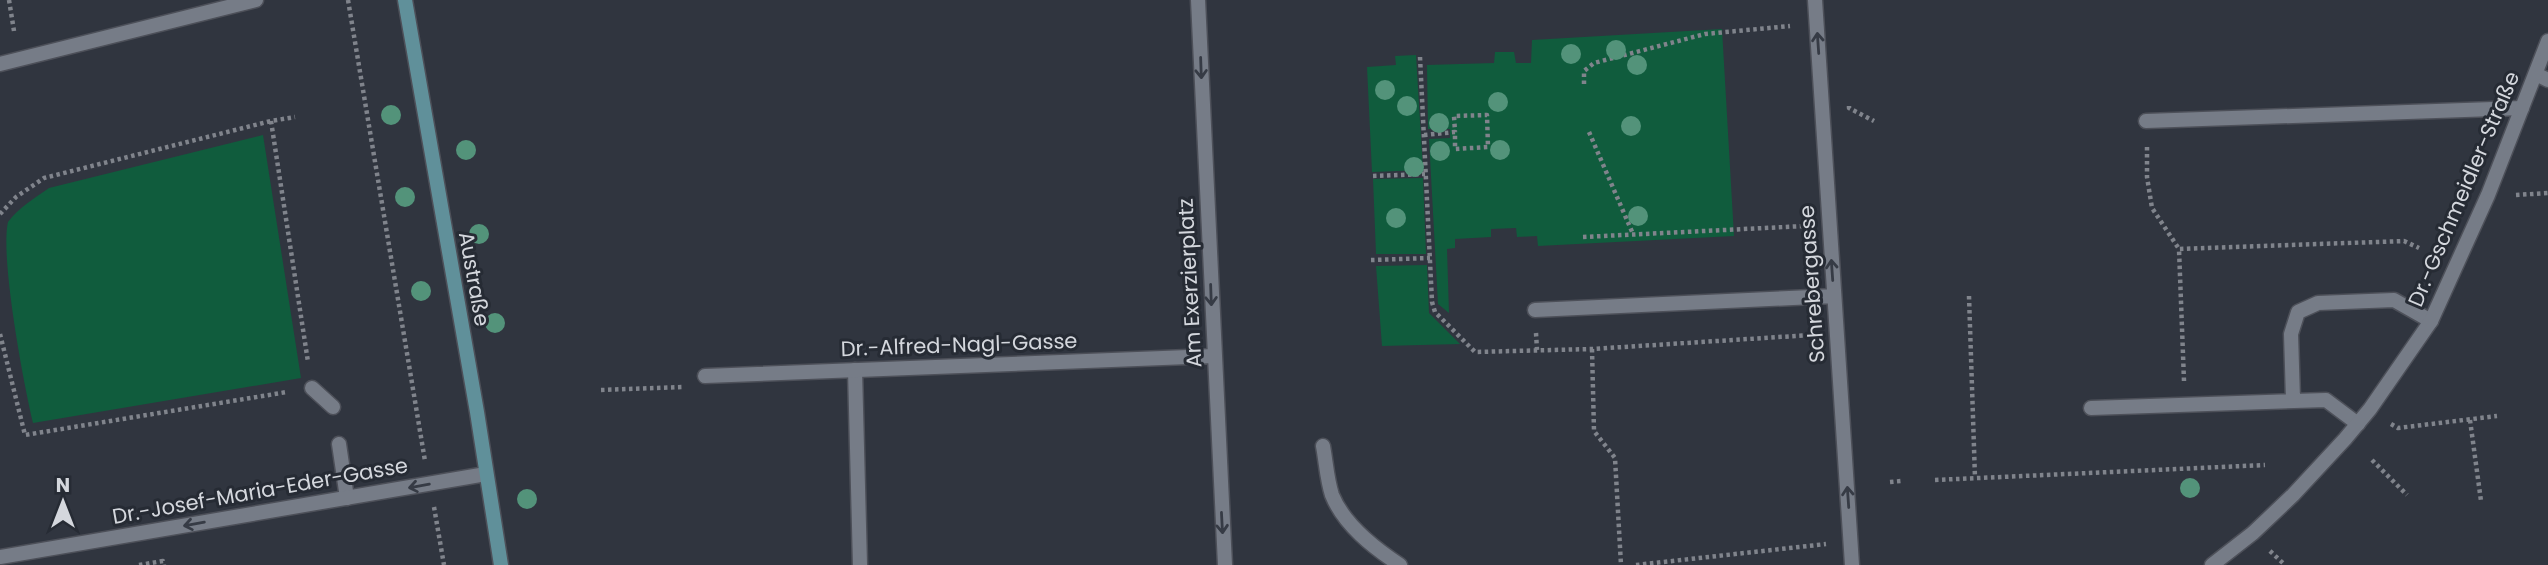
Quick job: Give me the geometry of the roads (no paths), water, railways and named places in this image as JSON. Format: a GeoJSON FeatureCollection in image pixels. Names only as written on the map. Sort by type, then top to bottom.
{"type":"FeatureCollection","features":[{"type":"Feature","properties":{"kind":"main road","name":"Austraße"},"geometry":{"type":"LineString","coordinates":[[405,0],[501,565]]}},
{"type":"Feature","properties":{"kind":"street"},"geometry":{"type":"LineString","coordinates":[[0,64],[256,0]]}},
{"type":"Feature","properties":{"kind":"street","name":"Am Exerzierplatz"},"geometry":{"type":"LineString","coordinates":[[1198,0],[1225,565]]}},
{"type":"Feature","properties":{"kind":"street","name":"Schrebergasse"},"geometry":{"type":"LineString","coordinates":[[1815,0],[1852,565]]}},
{"type":"Feature","properties":{"kind":"street","name":"Dr.-Gschmeidler-Straße"},"geometry":{"type":"LineString","coordinates":[[2212,565],[2253,533],[2293,495],[2358,424],[2431,321],[2468,242],[2522,108],[2542,77],[2548,40]]}},
{"type":"Feature","properties":{"kind":"street"},"geometry":{"type":"LineString","coordinates":[[2146,121],[2522,108]]}},
{"type":"Feature","properties":{"kind":"street"},"geometry":{"type":"LineString","coordinates":[[1535,310],[1834,296]]}},
{"type":"Feature","properties":{"kind":"street"},"geometry":{"type":"LineString","coordinates":[[2293,399],[2291,334],[2298,312],[2318,303],[2394,300],[2431,321]]}},
{"type":"Feature","properties":{"kind":"street","name":"Dr.-Alfred-Nagl-Gasse"},"geometry":{"type":"LineString","coordinates":[[705,376],[1214,356]]}},
{"type":"Feature","properties":{"kind":"street"},"geometry":{"type":"LineString","coordinates":[[855,370],[860,565]]}},
{"type":"Feature","properties":{"kind":"street"},"geometry":{"type":"LineString","coordinates":[[312,388],[333,407]]}},
{"type":"Feature","properties":{"kind":"street"},"geometry":{"type":"LineString","coordinates":[[2091,408],[2293,399],[2326,400],[2358,424]]}},
{"type":"Feature","properties":{"kind":"street"},"geometry":{"type":"LineString","coordinates":[[339,444],[347,498]]}},
{"type":"Feature","properties":{"kind":"street"},"geometry":{"type":"LineString","coordinates":[[1323,446],[1332,495],[1351,525],[1383,554],[1400,565]]}},
{"type":"Feature","properties":{"kind":"street","name":"Dr.-Josef-Maria-Eder-Gasse"},"geometry":{"type":"LineString","coordinates":[[0,557],[486,474]]}}]}
